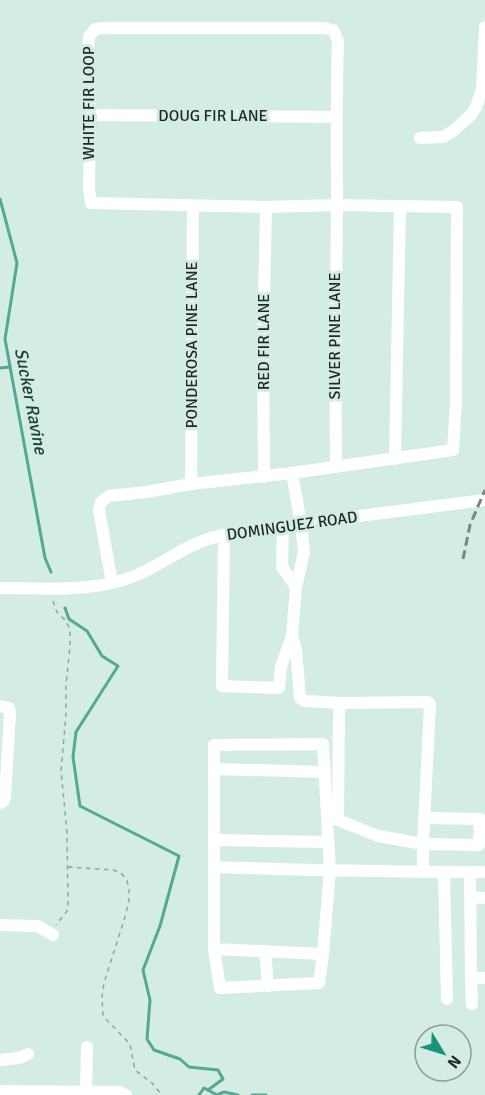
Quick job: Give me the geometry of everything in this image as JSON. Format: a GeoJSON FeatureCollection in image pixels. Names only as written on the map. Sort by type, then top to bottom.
{"type":"FeatureCollection","features":[{"type":"Feature","properties":{"kind":"street"},"geometry":{"type":"LineString","coordinates":[[420,138],[443,137],[471,115],[476,107],[482,90],[485,27]]}},
{"type":"Feature","properties":{"kind":"street","name":"WHITE FIR LOOP"},"geometry":{"type":"LineString","coordinates":[[324,28],[333,30],[338,41],[336,117],[337,205],[266,207],[91,203],[89,189],[89,37],[95,29],[324,28]]}},
{"type":"Feature","properties":{"kind":"street","name":"DOUG FIR LANE"},"geometry":{"type":"LineString","coordinates":[[90,116],[336,117]]}},
{"type":"Feature","properties":{"kind":"street"},"geometry":{"type":"LineString","coordinates":[[112,583],[99,510],[101,502],[109,496],[453,450],[456,401],[457,207],[337,205]]}},
{"type":"Feature","properties":{"kind":"street","name":"SILVER PINE LANE"},"geometry":{"type":"LineString","coordinates":[[336,467],[337,205]]}},
{"type":"Feature","properties":{"kind":"street","name":"PONDEROSA PINE LANE"},"geometry":{"type":"LineString","coordinates":[[191,484],[193,206]]}},
{"type":"Feature","properties":{"kind":"street"},"geometry":{"type":"LineString","coordinates":[[395,459],[400,206]]}},
{"type":"Feature","properties":{"kind":"street","name":"RED FIR LANE"},"geometry":{"type":"LineString","coordinates":[[264,477],[263,346],[266,207]]}},
{"type":"Feature","properties":{"kind":"street"},"geometry":{"type":"LineString","coordinates":[[224,535],[222,686],[279,688],[282,663],[292,636],[296,587],[304,552],[292,473]]}},
{"type":"Feature","properties":{"kind":"street","name":"DOMINGUEZ ROAD"},"geometry":{"type":"LineString","coordinates":[[0,588],[78,588],[112,583],[148,570],[195,544],[224,535],[485,500]]}},
{"type":"Feature","properties":{"kind":"street"},"geometry":{"type":"LineString","coordinates":[[283,526],[282,567],[296,587]]}},
{"type":"Feature","properties":{"kind":"street"},"geometry":{"type":"LineString","coordinates":[[292,636],[302,700],[342,703],[428,702],[430,704],[423,872]]}},
{"type":"Feature","properties":{"kind":"street"},"geometry":{"type":"LineString","coordinates":[[342,703],[339,710],[338,820],[378,836],[423,844],[479,845],[480,819],[425,818]]}},
{"type":"Feature","properties":{"kind":"street"},"geometry":{"type":"LineString","coordinates":[[0,706],[9,708],[10,713],[5,797],[0,803]]}},
{"type":"Feature","properties":{"kind":"street"},"geometry":{"type":"LineString","coordinates":[[323,744],[330,870],[319,983],[220,988],[214,949],[214,769],[214,745],[323,744]]}},
{"type":"Feature","properties":{"kind":"street"},"geometry":{"type":"LineString","coordinates":[[214,769],[325,772]]}},
{"type":"Feature","properties":{"kind":"street"},"geometry":{"type":"LineString","coordinates":[[214,840],[328,842]]}},
{"type":"Feature","properties":{"kind":"street"},"geometry":{"type":"LineString","coordinates":[[214,867],[382,872],[485,872]]}},
{"type":"Feature","properties":{"kind":"street"},"geometry":{"type":"LineString","coordinates":[[444,872],[447,999]]}},
{"type":"Feature","properties":{"kind":"street"},"geometry":{"type":"LineString","coordinates":[[470,872],[472,1004]]}},
{"type":"Feature","properties":{"kind":"street"},"geometry":{"type":"LineString","coordinates":[[470,897],[485,898]]}},
{"type":"Feature","properties":{"kind":"street"},"geometry":{"type":"LineString","coordinates":[[0,925],[38,926],[52,934]]}},
{"type":"Feature","properties":{"kind":"street"},"geometry":{"type":"LineString","coordinates":[[214,949],[323,954]]}},
{"type":"Feature","properties":{"kind":"street"},"geometry":{"type":"LineString","coordinates":[[265,951],[268,986]]}},
{"type":"Feature","properties":{"kind":"street"},"geometry":{"type":"LineString","coordinates":[[471,978],[485,978]]}},
{"type":"Feature","properties":{"kind":"street"},"geometry":{"type":"LineString","coordinates":[[81,1092],[87,1047]]}},
{"type":"Feature","properties":{"kind":"street"},"geometry":{"type":"LineString","coordinates":[[0,1060],[19,1058],[28,1054]]}},
{"type":"Feature","properties":{"kind":"street"},"geometry":{"type":"LineString","coordinates":[[0,1090],[120,1092],[126,1095]]}},
{"type":"Feature","properties":{"kind":"path"},"geometry":{"type":"LineString","coordinates":[[52,588],[53,602],[57,612],[70,629],[61,771],[68,832],[67,911],[52,934]]}},
{"type":"Feature","properties":{"kind":"path"},"geometry":{"type":"LineString","coordinates":[[68,867],[114,870],[122,874],[127,881],[129,900],[104,983],[103,1016],[130,1044],[135,1070],[152,1083],[162,1095]]}},
{"type":"Feature","properties":{"kind":"waterway","name":"Sucker Ravine"},"geometry":{"type":"LineString","coordinates":[[0,199],[17,263],[5,339],[45,558],[51,572]]}},
{"type":"Feature","properties":{"kind":"waterway"},"geometry":{"type":"LineString","coordinates":[[0,368],[10,367]]}},
{"type":"Feature","properties":{"kind":"waterway","name":"Sucker Ravine"},"geometry":{"type":"LineString","coordinates":[[65,608],[69,619],[87,631],[102,656],[118,666],[76,732],[73,757],[80,806],[179,856],[160,926],[143,970],[150,1000],[147,1039],[154,1050],[180,1059],[189,1067],[218,1070],[223,1079],[208,1090],[217,1095],[224,1092],[238,1095]]}},
{"type":"Feature","properties":{"kind":"waterway"},"geometry":{"type":"LineString","coordinates":[[199,1095],[204,1088],[208,1090]]}},
{"type":"Feature","properties":{"kind":"waterway","name":"Sucker Ravine"},"geometry":{"type":"LineString","coordinates":[[252,1095],[266,1095]]}},
{"type":"Feature","properties":{"kind":"railway"},"geometry":{"type":"LineString","coordinates":[[463,559],[470,525],[485,490]]}}]}
